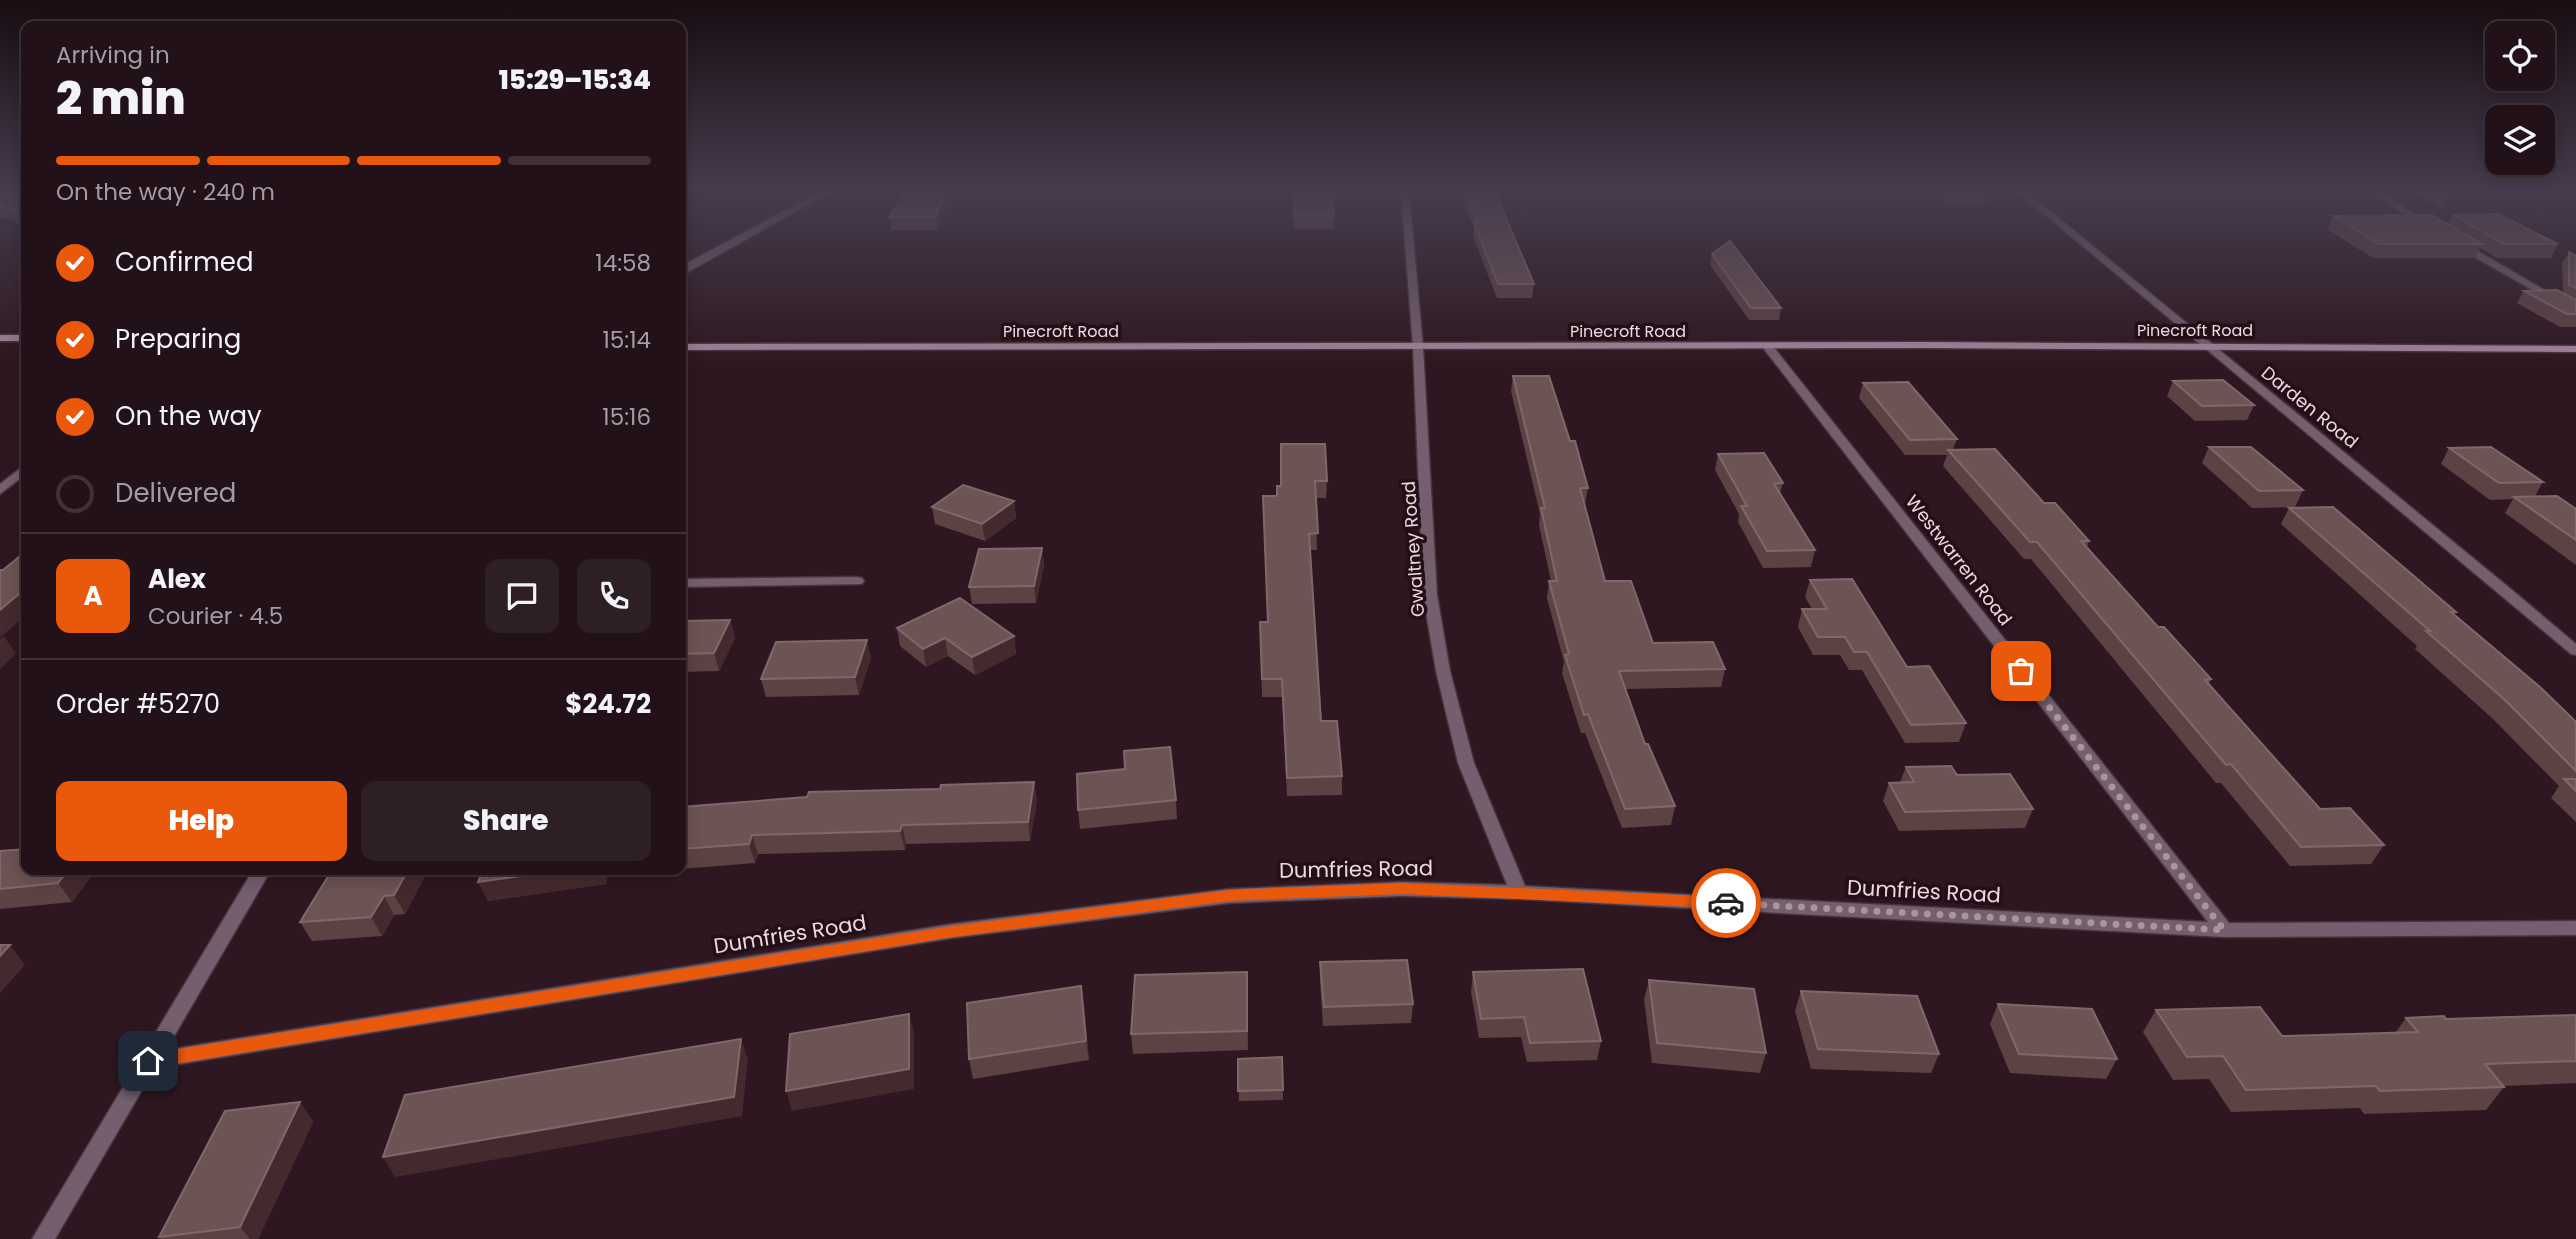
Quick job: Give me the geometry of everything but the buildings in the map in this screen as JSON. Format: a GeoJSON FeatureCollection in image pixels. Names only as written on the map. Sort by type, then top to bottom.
{"type":"FeatureCollection","features":[{"type":"Feature","properties":{"kind":"street"},"geometry":{"type":"LineString","coordinates":[[686,269],[719,250]]}},
{"type":"Feature","properties":{"kind":"street","name":"Gwaltney Road"},"geometry":{"type":"LineString","coordinates":[[1410,250],[1418,347],[1430,595],[1443,671],[1466,763],[1519,892]]}},
{"type":"Feature","properties":{"kind":"street","name":"Darden Road"},"geometry":{"type":"LineString","coordinates":[[2089,250],[2576,651]]}},
{"type":"Feature","properties":{"kind":"street"},"geometry":{"type":"LineString","coordinates":[[2470,250],[2576,312]]}},
{"type":"Feature","properties":{"kind":"street"},"geometry":{"type":"LineString","coordinates":[[0,338],[21,338]]}},
{"type":"Feature","properties":{"kind":"street","name":"Westwarren Road"},"geometry":{"type":"LineString","coordinates":[[1768,346],[2224,930]]}},
{"type":"Feature","properties":{"kind":"street","name":"Pinecroft Road"},"geometry":{"type":"LineString","coordinates":[[686,347],[2207,346],[2576,349]]}},
{"type":"Feature","properties":{"kind":"street"},"geometry":{"type":"LineString","coordinates":[[0,490],[21,472]]}},
{"type":"Feature","properties":{"kind":"street"},"geometry":{"type":"LineString","coordinates":[[686,583],[857,581]]}},
{"type":"Feature","properties":{"kind":"street"},"geometry":{"type":"LineString","coordinates":[[43,1239],[259,875]]}},
{"type":"Feature","properties":{"kind":"street","name":"Dumfries Road"},"geometry":{"type":"LineString","coordinates":[[148,1061],[952,931],[1229,896],[1402,888],[2224,930],[2576,928]]}},
{"type":"Feature","properties":{"kind":"way so far"},"geometry":{"type":"LineString","coordinates":[[1726,903],[2224,930],[2021,671]]}},
{"type":"Feature","properties":{"kind":"route"},"geometry":{"type":"LineString","coordinates":[[148,1061],[952,931],[1229,896],[1402,888],[1726,903]]}}]}
